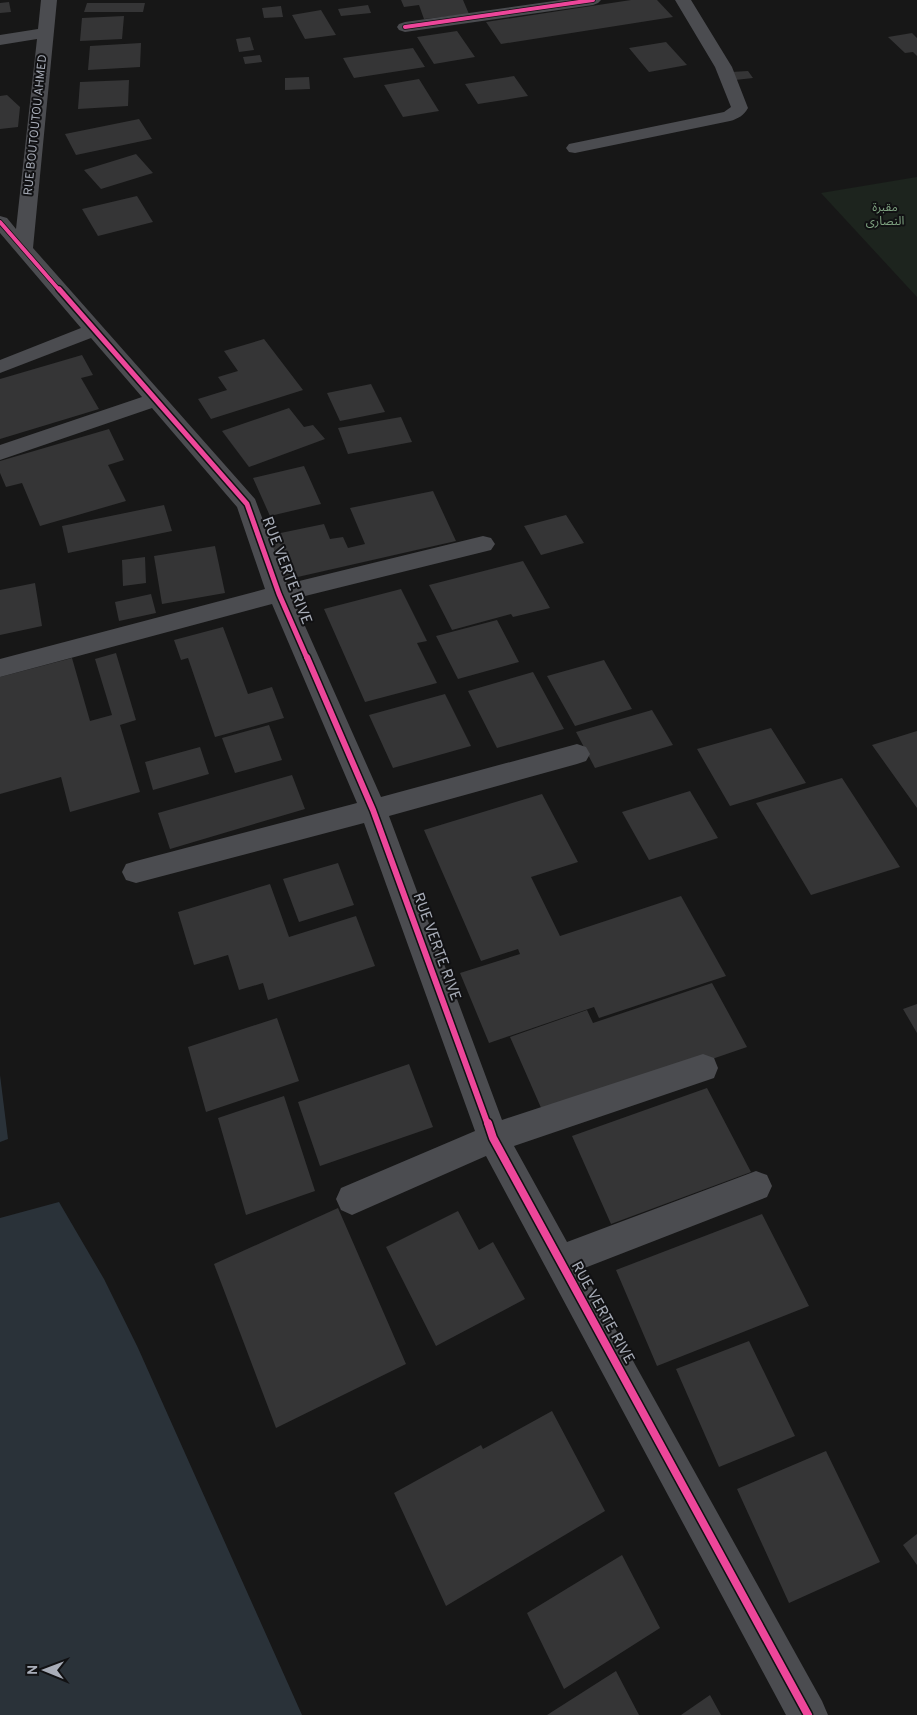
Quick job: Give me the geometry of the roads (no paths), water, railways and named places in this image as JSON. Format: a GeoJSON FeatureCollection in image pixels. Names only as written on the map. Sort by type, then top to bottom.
{"type":"FeatureCollection","features":[{"type":"Feature","properties":{"kind":"street","name":"RUE BOUTOUTOU AHMED"},"geometry":{"type":"LineString","coordinates":[[23,250],[49,0]]}},
{"type":"Feature","properties":{"kind":"street"},"geometry":{"type":"LineString","coordinates":[[496,0],[505,13]]}},
{"type":"Feature","properties":{"kind":"street"},"geometry":{"type":"LineString","coordinates":[[405,27],[593,0]]}},
{"type":"Feature","properties":{"kind":"street"},"geometry":{"type":"LineString","coordinates":[[575,148],[730,116],[740,108],[738,97],[729,78],[683,0]]}},
{"type":"Feature","properties":{"kind":"street"},"geometry":{"type":"LineString","coordinates":[[0,40],[46,33]]}},
{"type":"Feature","properties":{"kind":"street","name":"RUE VERTE RIVE"},"geometry":{"type":"LineString","coordinates":[[1,226],[247,504],[279,594],[374,810],[493,1138],[808,1715]]}},
{"type":"Feature","properties":{"kind":"street"},"geometry":{"type":"LineString","coordinates":[[0,367],[93,330]]}},
{"type":"Feature","properties":{"kind":"street"},"geometry":{"type":"LineString","coordinates":[[0,453],[155,400]]}},
{"type":"Feature","properties":{"kind":"street"},"geometry":{"type":"LineString","coordinates":[[0,668],[279,594],[482,544]]}},
{"type":"Feature","properties":{"kind":"street"},"geometry":{"type":"LineString","coordinates":[[136,872],[374,810],[577,754]]}},
{"type":"Feature","properties":{"kind":"street"},"geometry":{"type":"LineString","coordinates":[[352,1200],[493,1138],[703,1068]]}},
{"type":"Feature","properties":{"kind":"street"},"geometry":{"type":"LineString","coordinates":[[560,1261],[756,1186]]}},
{"type":"Feature","properties":{"kind":"park label","name":"مقبرة النصارى"},"geometry":{"type":"Point","coordinates":[885,215]}}]}
